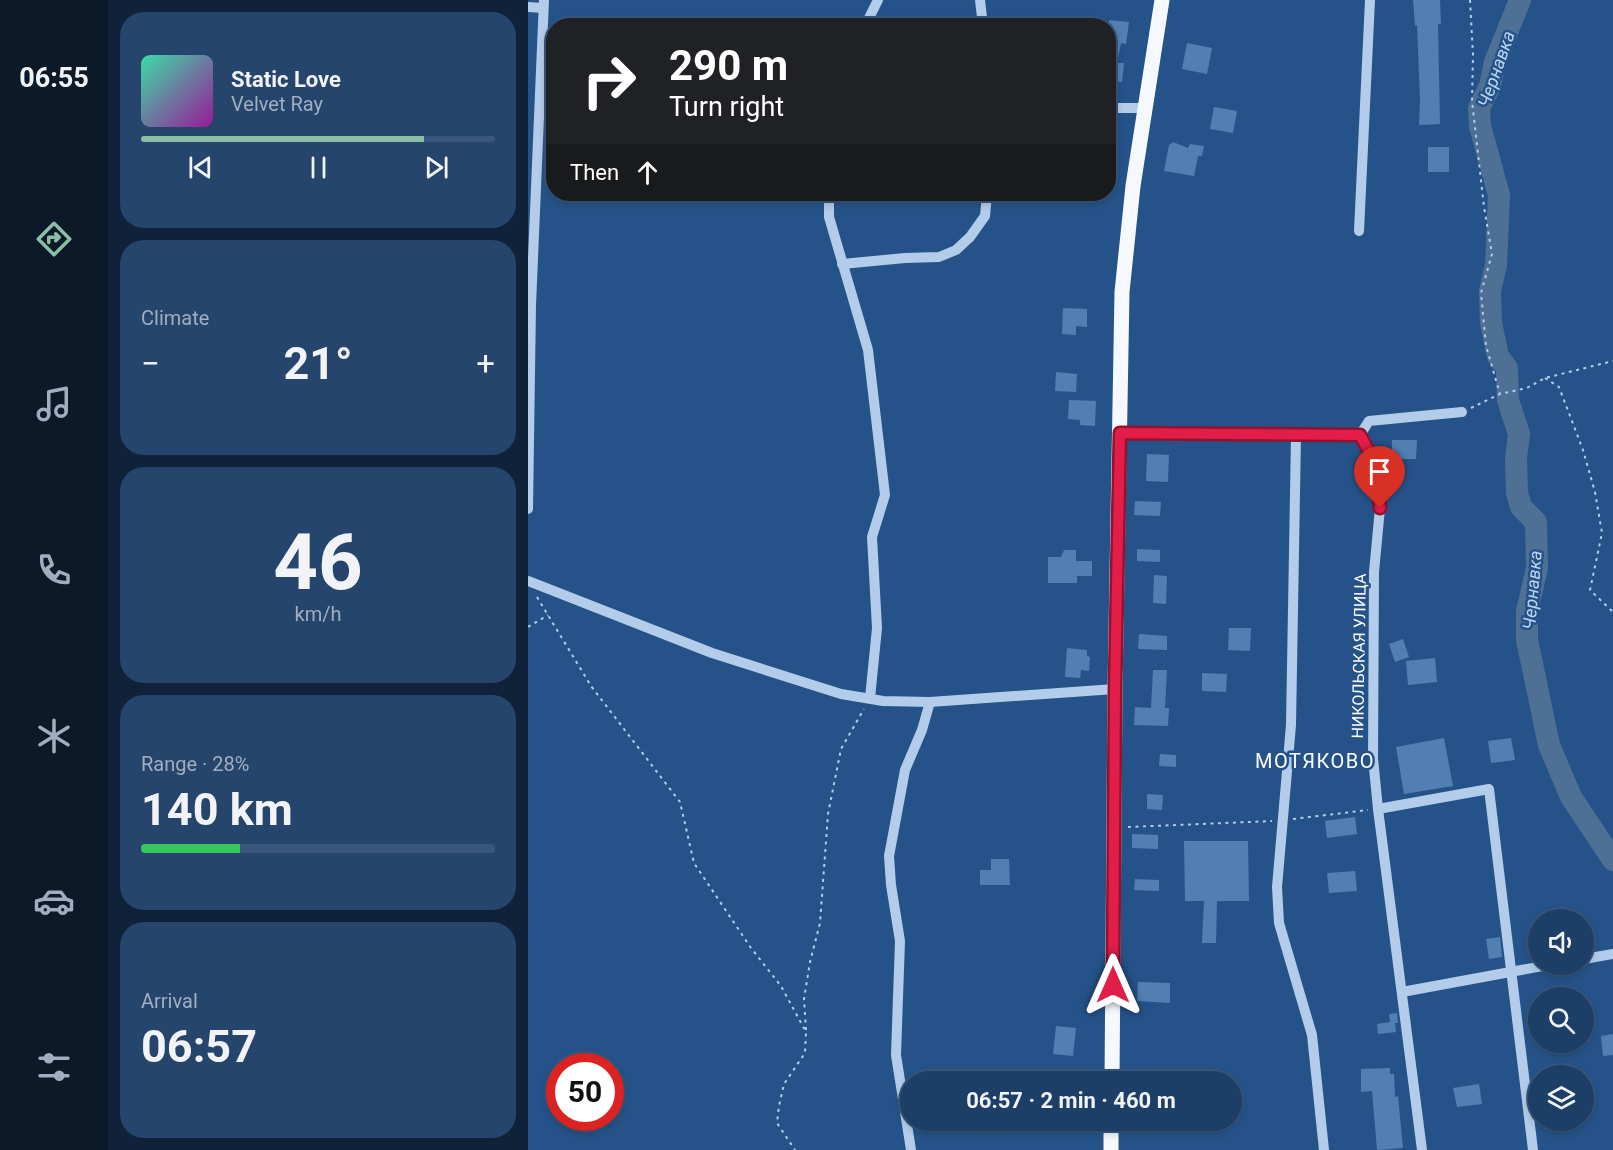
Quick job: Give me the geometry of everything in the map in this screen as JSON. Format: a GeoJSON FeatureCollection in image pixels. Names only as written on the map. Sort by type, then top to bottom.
{"type":"FeatureCollection","features":[{"type":"Feature","properties":{"kind":"main road"},"geometry":{"type":"LineString","coordinates":[[1112,1071],[1113,828],[1122,292],[1128,226],[1162,0]]}},
{"type":"Feature","properties":{"kind":"main road"},"geometry":{"type":"LineString","coordinates":[[1111,1131],[1111,1150]]}},
{"type":"Feature","properties":{"kind":"street"},"geometry":{"type":"LineString","coordinates":[[869,18],[878,0]]}},
{"type":"Feature","properties":{"kind":"street"},"geometry":{"type":"LineString","coordinates":[[980,0],[982,18]]}},
{"type":"Feature","properties":{"kind":"street"},"geometry":{"type":"LineString","coordinates":[[1359,231],[1370,0]]}},
{"type":"Feature","properties":{"kind":"street"},"geometry":{"type":"LineString","coordinates":[[528,7],[543,4],[533,173],[528,509]]}},
{"type":"Feature","properties":{"kind":"street"},"geometry":{"type":"LineString","coordinates":[[1116,108],[1145,108]]}},
{"type":"Feature","properties":{"kind":"street"},"geometry":{"type":"LineString","coordinates":[[829,201],[829,217],[868,350],[885,495],[872,537],[877,628],[870,698]]}},
{"type":"Feature","properties":{"kind":"street"},"geometry":{"type":"LineString","coordinates":[[842,264],[939,257],[956,250],[970,237],[985,216],[986,201]]}},
{"type":"Feature","properties":{"kind":"street"},"geometry":{"type":"LineString","coordinates":[[1120,433],[1360,435],[1369,421],[1462,412]]}},
{"type":"Feature","properties":{"kind":"street"},"geometry":{"type":"LineString","coordinates":[[1296,435],[1291,725],[1276,887],[1279,924],[1312,1035],[1324,1150]]}},
{"type":"Feature","properties":{"kind":"street","name":"НИКОЛЬСКАЯ УЛИЦА"},"geometry":{"type":"LineString","coordinates":[[1360,435],[1376,464],[1380,508],[1374,572],[1373,758],[1422,1150]]}},
{"type":"Feature","properties":{"kind":"street"},"geometry":{"type":"LineString","coordinates":[[530,586],[712,653],[841,694],[930,702],[1115,689]]}},
{"type":"Feature","properties":{"kind":"street"},"geometry":{"type":"LineString","coordinates":[[911,1150],[896,1054],[900,941],[889,856],[905,770],[922,730],[930,702]]}},
{"type":"Feature","properties":{"kind":"street"},"geometry":{"type":"LineString","coordinates":[[1378,809],[1490,789],[1533,1150]]}},
{"type":"Feature","properties":{"kind":"street"},"geometry":{"type":"LineString","coordinates":[[894,898],[907,898]]}},
{"type":"Feature","properties":{"kind":"street"},"geometry":{"type":"LineString","coordinates":[[1594,957],[1613,954]]}},
{"type":"Feature","properties":{"kind":"street"},"geometry":{"type":"LineString","coordinates":[[1402,992],[1528,969]]}},
{"type":"Feature","properties":{"kind":"path"},"geometry":{"type":"LineString","coordinates":[[1470,0],[1473,55],[1472,101],[1484,207],[1492,254],[1482,293],[1486,346],[1500,394]]}},
{"type":"Feature","properties":{"kind":"path"},"geometry":{"type":"LineString","coordinates":[[1462,412],[1500,394],[1527,388],[1545,378],[1613,360]]}},
{"type":"Feature","properties":{"kind":"path"},"geometry":{"type":"LineString","coordinates":[[1545,378],[1559,387],[1583,450],[1595,492],[1602,533],[1590,590],[1613,612]]}},
{"type":"Feature","properties":{"kind":"path"},"geometry":{"type":"LineString","coordinates":[[530,586],[591,686],[680,801],[694,863],[751,948],[781,986],[806,1032]]}},
{"type":"Feature","properties":{"kind":"path"},"geometry":{"type":"LineString","coordinates":[[528,627],[548,615]]}},
{"type":"Feature","properties":{"kind":"path"},"geometry":{"type":"LineString","coordinates":[[795,1150],[777,1123],[779,1106],[784,1084],[805,1053],[804,999],[820,923],[828,814],[842,749],[870,698]]}},
{"type":"Feature","properties":{"kind":"path"},"geometry":{"type":"LineString","coordinates":[[1113,828],[1281,820],[1378,809]]}},
{"type":"Feature","properties":{"kind":"building"},"geometry":{"type":"Polygon","coordinates":[[[1413,0],[1440,0],[1441,24],[1438,24],[1440,124],[1419,125],[1417,25],[1415,26],[1413,0]]]}},
{"type":"Feature","properties":{"kind":"building"},"geometry":{"type":"Polygon","coordinates":[[[1116,21],[1129,22],[1126,44],[1121,43],[1117,63],[1124,63],[1122,82],[1116,81],[1116,21]]]}},
{"type":"Feature","properties":{"kind":"building"},"geometry":{"type":"Polygon","coordinates":[[[1187,43],[1212,48],[1207,74],[1182,69],[1187,43]]]}},
{"type":"Feature","properties":{"kind":"building"},"geometry":{"type":"Polygon","coordinates":[[[1214,107],[1237,111],[1233,133],[1210,129],[1214,107]]]}},
{"type":"Feature","properties":{"kind":"building"},"geometry":{"type":"Polygon","coordinates":[[[1173,142],[1188,148],[1190,144],[1204,146],[1202,156],[1198,156],[1194,176],[1164,171],[1169,145],[1173,142]]]}},
{"type":"Feature","properties":{"kind":"building"},"geometry":{"type":"Polygon","coordinates":[[[1428,147],[1449,147],[1449,172],[1428,172],[1428,147]]]}},
{"type":"Feature","properties":{"kind":"building"},"geometry":{"type":"Polygon","coordinates":[[[1063,308],[1087,309],[1087,327],[1076,326],[1076,335],[1062,334],[1063,308]]]}},
{"type":"Feature","properties":{"kind":"building"},"geometry":{"type":"Polygon","coordinates":[[[1056,372],[1077,374],[1076,392],[1055,391],[1056,372]]]}},
{"type":"Feature","properties":{"kind":"building"},"geometry":{"type":"Polygon","coordinates":[[[1069,400],[1096,401],[1095,426],[1080,425],[1080,420],[1068,419],[1069,400]]]}},
{"type":"Feature","properties":{"kind":"building"},"geometry":{"type":"Polygon","coordinates":[[[1392,440],[1417,440],[1416,459],[1392,459],[1392,440]]]}},
{"type":"Feature","properties":{"kind":"building"},"geometry":{"type":"Polygon","coordinates":[[[1147,454],[1169,455],[1168,482],[1146,481],[1147,454]]]}},
{"type":"Feature","properties":{"kind":"building"},"geometry":{"type":"Polygon","coordinates":[[[1135,501],[1161,502],[1160,516],[1134,515],[1135,501]]]}},
{"type":"Feature","properties":{"kind":"building"},"geometry":{"type":"Polygon","coordinates":[[[1137,549],[1160,550],[1160,562],[1137,561],[1137,549]]]}},
{"type":"Feature","properties":{"kind":"building"},"geometry":{"type":"Polygon","coordinates":[[[1064,550],[1076,550],[1076,561],[1092,561],[1092,576],[1077,576],[1077,583],[1048,583],[1048,557],[1061,557],[1064,550]]]}},
{"type":"Feature","properties":{"kind":"building"},"geometry":{"type":"Polygon","coordinates":[[[1154,575],[1167,576],[1166,604],[1153,603],[1154,575]]]}},
{"type":"Feature","properties":{"kind":"building"},"geometry":{"type":"Polygon","coordinates":[[[1229,628],[1251,628],[1250,651],[1228,650],[1229,628]]]}},
{"type":"Feature","properties":{"kind":"building"},"geometry":{"type":"Polygon","coordinates":[[[1139,634],[1167,636],[1167,650],[1138,649],[1139,634]]]}},
{"type":"Feature","properties":{"kind":"building"},"geometry":{"type":"Polygon","coordinates":[[[1403,639],[1409,657],[1395,662],[1389,644],[1403,639]]]}},
{"type":"Feature","properties":{"kind":"building"},"geometry":{"type":"Polygon","coordinates":[[[1067,648],[1087,650],[1087,656],[1090,657],[1089,671],[1081,670],[1080,678],[1065,677],[1067,648]]]}},
{"type":"Feature","properties":{"kind":"building"},"geometry":{"type":"Polygon","coordinates":[[[1435,658],[1437,682],[1408,685],[1406,661],[1435,658]]]}},
{"type":"Feature","properties":{"kind":"building"},"geometry":{"type":"Polygon","coordinates":[[[1153,670],[1167,670],[1165,708],[1169,708],[1168,726],[1134,725],[1135,707],[1151,708],[1153,670]]]}},
{"type":"Feature","properties":{"kind":"building"},"geometry":{"type":"Polygon","coordinates":[[[1202,673],[1227,674],[1226,692],[1202,691],[1202,673]]]}},
{"type":"Feature","properties":{"kind":"building"},"geometry":{"type":"Polygon","coordinates":[[[1444,738],[1453,786],[1404,794],[1396,747],[1444,738]]]}},
{"type":"Feature","properties":{"kind":"building"},"geometry":{"type":"Polygon","coordinates":[[[1511,738],[1515,760],[1491,763],[1488,741],[1511,738]]]}},
{"type":"Feature","properties":{"kind":"building"},"geometry":{"type":"Polygon","coordinates":[[[1160,754],[1176,755],[1176,767],[1159,766],[1160,754]]]}},
{"type":"Feature","properties":{"kind":"building"},"geometry":{"type":"Polygon","coordinates":[[[1147,794],[1163,795],[1162,810],[1147,809],[1147,794]]]}},
{"type":"Feature","properties":{"kind":"building"},"geometry":{"type":"Polygon","coordinates":[[[1355,817],[1357,834],[1327,838],[1325,821],[1355,817]]]}},
{"type":"Feature","properties":{"kind":"building"},"geometry":{"type":"Polygon","coordinates":[[[1132,834],[1158,835],[1158,849],[1132,848],[1132,834]]]}},
{"type":"Feature","properties":{"kind":"building"},"geometry":{"type":"Polygon","coordinates":[[[1184,841],[1248,841],[1249,901],[1217,901],[1216,943],[1202,943],[1204,901],[1185,901],[1184,841]]]}},
{"type":"Feature","properties":{"kind":"building"},"geometry":{"type":"Polygon","coordinates":[[[991,859],[1009,859],[1010,885],[980,885],[980,870],[991,870],[991,859]]]}},
{"type":"Feature","properties":{"kind":"building"},"geometry":{"type":"Polygon","coordinates":[[[1355,871],[1357,891],[1329,893],[1327,873],[1355,871]]]}},
{"type":"Feature","properties":{"kind":"building"},"geometry":{"type":"Polygon","coordinates":[[[1135,879],[1159,880],[1159,891],[1134,890],[1135,879]]]}},
{"type":"Feature","properties":{"kind":"building"},"geometry":{"type":"Polygon","coordinates":[[[1500,937],[1502,957],[1489,959],[1486,939],[1500,937]]]}},
{"type":"Feature","properties":{"kind":"building"},"geometry":{"type":"Polygon","coordinates":[[[1138,982],[1170,983],[1170,1003],[1137,1001],[1138,982]]]}},
{"type":"Feature","properties":{"kind":"building"},"geometry":{"type":"Polygon","coordinates":[[[1397,1013],[1396,1032],[1378,1034],[1377,1024],[1390,1022],[1389,1014],[1397,1013]]]}},
{"type":"Feature","properties":{"kind":"building"},"geometry":{"type":"Polygon","coordinates":[[[1056,1026],[1076,1028],[1073,1056],[1053,1054],[1056,1026]]]}},
{"type":"Feature","properties":{"kind":"building"},"geometry":{"type":"Polygon","coordinates":[[[1613,1034],[1613,1055],[1603,1056],[1601,1036],[1613,1034]]]}},
{"type":"Feature","properties":{"kind":"building"},"geometry":{"type":"Polygon","coordinates":[[[1390,1068],[1390,1074],[1394,1074],[1395,1097],[1398,1096],[1403,1148],[1377,1150],[1372,1091],[1361,1092],[1361,1069],[1390,1068]]]}},
{"type":"Feature","properties":{"kind":"building"},"geometry":{"type":"Polygon","coordinates":[[[1479,1084],[1482,1104],[1457,1107],[1453,1088],[1479,1084]]]}},
{"type":"Feature","properties":{"kind":"waterway","name":"Чернавка"},"geometry":{"type":"LineString","coordinates":[[1520,0],[1495,62],[1490,86],[1479,108],[1480,126],[1499,195],[1496,265],[1490,291],[1491,323],[1498,356],[1507,368],[1508,400],[1519,434],[1516,458],[1517,493],[1521,507],[1536,522],[1537,568],[1527,611],[1527,640],[1549,745],[1571,797],[1613,860]]}},
{"type":"Feature","properties":{"kind":"district","name":"МОТЯКОВО"},"geometry":{"type":"Point","coordinates":[1315,761]}},
{"type":"Feature","properties":{"kind":"route"},"geometry":{"type":"LineString","coordinates":[[1113,985],[1120,433],[1360,435],[1376,464],[1380,508]]}}]}
